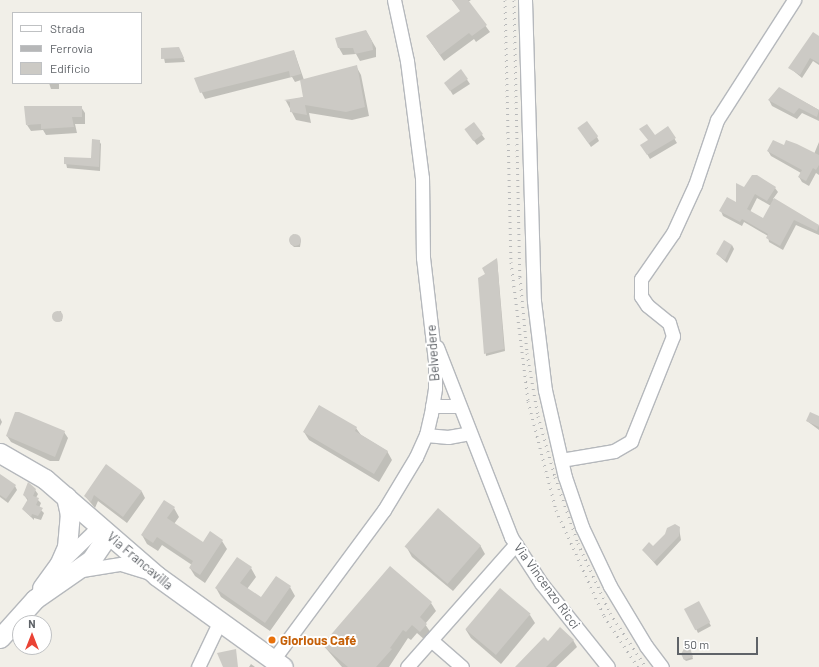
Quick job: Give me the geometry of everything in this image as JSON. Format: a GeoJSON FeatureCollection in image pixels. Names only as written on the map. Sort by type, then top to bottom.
{"type":"FeatureCollection","features":[{"type":"Feature","properties":{"kind":"main road","name":"Via Francavilla"},"geometry":{"type":"LineString","coordinates":[[0,453],[45,479],[157,576],[219,623],[278,664]]}},
{"type":"Feature","properties":{"kind":"main road"},"geometry":{"type":"LineString","coordinates":[[66,496],[70,532],[67,547],[66,569]]}},
{"type":"Feature","properties":{"kind":"main road"},"geometry":{"type":"LineString","coordinates":[[0,638],[35,599],[66,569],[91,560],[100,549],[104,541],[104,531]]}},
{"type":"Feature","properties":{"kind":"street","name":"Belvedere"},"geometry":{"type":"LineString","coordinates":[[278,664],[384,510],[426,435],[432,406],[435,388],[433,335],[423,258],[422,178],[407,60],[394,0]]}},
{"type":"Feature","properties":{"kind":"street"},"geometry":{"type":"LineString","coordinates":[[524,0],[536,330],[545,390],[569,495],[598,565],[646,646],[662,667]]}},
{"type":"Feature","properties":{"kind":"street"},"geometry":{"type":"LineString","coordinates":[[561,460],[614,451],[631,441],[673,336],[669,323],[647,305],[641,296],[642,279],[673,233],[695,185],[717,120],[794,0]]}},
{"type":"Feature","properties":{"kind":"street","name":"Via Vincenzo Ricci"},"geometry":{"type":"LineString","coordinates":[[433,335],[470,433],[516,544],[541,583],[608,667]]}},
{"type":"Feature","properties":{"kind":"street"},"geometry":{"type":"LineString","coordinates":[[432,406],[460,406]]}},
{"type":"Feature","properties":{"kind":"street"},"geometry":{"type":"LineString","coordinates":[[426,435],[448,437],[470,433]]}},
{"type":"Feature","properties":{"kind":"street"},"geometry":{"type":"LineString","coordinates":[[407,667],[516,544]]}},
{"type":"Feature","properties":{"kind":"street"},"geometry":{"type":"LineString","coordinates":[[66,569],[121,564],[157,576]]}},
{"type":"Feature","properties":{"kind":"street"},"geometry":{"type":"LineString","coordinates":[[198,667],[219,623]]}},
{"type":"Feature","properties":{"kind":"street"},"geometry":{"type":"LineString","coordinates":[[430,640],[462,667]]}},
{"type":"Feature","properties":{"kind":"building"},"geometry":{"type":"Polygon","coordinates":[[[452,0],[468,0],[487,25],[472,36],[469,33],[440,55],[426,36],[460,11],[452,0]]]}},
{"type":"Feature","properties":{"kind":"building"},"geometry":{"type":"Polygon","coordinates":[[[366,30],[372,41],[373,50],[355,54],[353,48],[338,48],[335,38],[366,30]]]}},
{"type":"Feature","properties":{"kind":"building"},"geometry":{"type":"Polygon","coordinates":[[[813,32],[819,36],[819,63],[810,58],[800,75],[788,68],[813,32]]]}},
{"type":"Feature","properties":{"kind":"building"},"geometry":{"type":"Polygon","coordinates":[[[179,47],[184,58],[161,59],[161,48],[179,47]]]}},
{"type":"Feature","properties":{"kind":"building"},"geometry":{"type":"Polygon","coordinates":[[[294,50],[301,74],[290,77],[289,71],[200,93],[194,78],[294,50]]]}},
{"type":"Feature","properties":{"kind":"building"},"geometry":{"type":"Polygon","coordinates":[[[357,65],[365,107],[346,112],[305,105],[307,115],[290,112],[290,102],[284,100],[303,97],[300,80],[357,65]]]}},
{"type":"Feature","properties":{"kind":"building"},"geometry":{"type":"Polygon","coordinates":[[[461,69],[468,79],[450,91],[444,83],[461,69]]]}},
{"type":"Feature","properties":{"kind":"building"},"geometry":{"type":"Polygon","coordinates":[[[779,87],[819,110],[817,117],[799,108],[794,114],[768,100],[779,87]]]}},
{"type":"Feature","properties":{"kind":"building"},"geometry":{"type":"Polygon","coordinates":[[[24,106],[82,106],[82,117],[72,117],[74,127],[41,129],[41,124],[26,125],[24,106]]]}},
{"type":"Feature","properties":{"kind":"building"},"geometry":{"type":"Polygon","coordinates":[[[587,121],[598,136],[588,143],[577,128],[587,121]]]}},
{"type":"Feature","properties":{"kind":"building"},"geometry":{"type":"Polygon","coordinates":[[[474,122],[483,134],[473,141],[464,129],[474,122]]]}},
{"type":"Feature","properties":{"kind":"building"},"geometry":{"type":"Polygon","coordinates":[[[647,124],[655,135],[668,126],[676,138],[647,155],[640,145],[648,140],[639,129],[647,124]]]}},
{"type":"Feature","properties":{"kind":"building"},"geometry":{"type":"Polygon","coordinates":[[[92,139],[100,140],[99,167],[64,164],[64,157],[91,158],[92,139]]]}},
{"type":"Feature","properties":{"kind":"building"},"geometry":{"type":"Polygon","coordinates":[[[773,140],[784,145],[786,140],[819,155],[819,165],[816,170],[813,168],[806,181],[798,177],[802,170],[767,151],[773,140]]]}},
{"type":"Feature","properties":{"kind":"building"},"geometry":{"type":"Polygon","coordinates":[[[752,175],[757,175],[776,187],[767,201],[755,194],[747,209],[763,218],[774,198],[819,225],[817,231],[794,220],[780,246],[766,238],[768,234],[742,219],[740,222],[719,211],[727,197],[736,202],[736,183],[744,187],[752,175]]]}},
{"type":"Feature","properties":{"kind":"building"},"geometry":{"type":"Polygon","coordinates":[[[297,234],[300,235],[300,245],[293,246],[290,245],[289,238],[290,235],[297,234]]]}},
{"type":"Feature","properties":{"kind":"building"},"geometry":{"type":"Polygon","coordinates":[[[724,240],[732,245],[725,260],[716,254],[724,240]]]}},
{"type":"Feature","properties":{"kind":"building"},"geometry":{"type":"Polygon","coordinates":[[[497,258],[504,349],[484,354],[478,278],[485,274],[482,268],[497,258]]]}},
{"type":"Feature","properties":{"kind":"building"},"geometry":{"type":"Polygon","coordinates":[[[57,310],[61,312],[63,316],[61,320],[57,322],[53,320],[51,316],[53,312],[57,310]]]}},
{"type":"Feature","properties":{"kind":"building"},"geometry":{"type":"Polygon","coordinates":[[[319,405],[357,427],[355,431],[388,451],[374,474],[303,432],[319,405]]]}},
{"type":"Feature","properties":{"kind":"building"},"geometry":{"type":"Polygon","coordinates":[[[15,412],[19,412],[65,431],[55,457],[6,436],[15,412]]]}},
{"type":"Feature","properties":{"kind":"building"},"geometry":{"type":"Polygon","coordinates":[[[810,412],[819,416],[819,427],[806,421],[810,412]]]}},
{"type":"Feature","properties":{"kind":"building"},"geometry":{"type":"Polygon","coordinates":[[[106,464],[142,491],[123,517],[94,495],[91,502],[84,496],[106,464]]]}},
{"type":"Feature","properties":{"kind":"building"},"geometry":{"type":"Polygon","coordinates":[[[0,474],[16,485],[6,499],[0,495],[0,474]]]}},
{"type":"Feature","properties":{"kind":"building"},"geometry":{"type":"Polygon","coordinates":[[[28,482],[36,489],[33,496],[39,498],[36,505],[43,508],[38,516],[32,514],[31,517],[22,509],[28,499],[23,495],[28,482]]]}},
{"type":"Feature","properties":{"kind":"building"},"geometry":{"type":"Polygon","coordinates":[[[164,500],[175,507],[167,518],[203,542],[210,531],[223,540],[200,575],[189,568],[193,561],[157,537],[153,543],[141,535],[164,500]]]}},
{"type":"Feature","properties":{"kind":"building"},"geometry":{"type":"Polygon","coordinates":[[[438,508],[481,545],[448,584],[405,546],[438,508]]]}},
{"type":"Feature","properties":{"kind":"building"},"geometry":{"type":"Polygon","coordinates":[[[675,524],[680,527],[679,536],[654,562],[642,550],[649,542],[653,546],[665,534],[667,528],[675,524]]]}},
{"type":"Feature","properties":{"kind":"building"},"geometry":{"type":"Polygon","coordinates":[[[237,557],[252,567],[240,583],[261,597],[276,576],[291,586],[265,623],[215,588],[237,557]]]}},
{"type":"Feature","properties":{"kind":"building"},"geometry":{"type":"Polygon","coordinates":[[[390,566],[432,602],[420,617],[427,624],[420,632],[412,625],[406,632],[403,630],[390,648],[392,649],[376,667],[348,667],[322,645],[390,566]]]}},
{"type":"Feature","properties":{"kind":"building"},"geometry":{"type":"Polygon","coordinates":[[[500,588],[531,614],[496,655],[465,629],[500,588]]]}},
{"type":"Feature","properties":{"kind":"building"},"geometry":{"type":"Polygon","coordinates":[[[699,601],[710,622],[695,630],[684,609],[699,601]]]}},
{"type":"Feature","properties":{"kind":"building"},"geometry":{"type":"Polygon","coordinates":[[[560,627],[574,640],[546,667],[515,667],[544,637],[548,641],[560,627]]]}},
{"type":"Feature","properties":{"kind":"building"},"geometry":{"type":"Polygon","coordinates":[[[688,642],[693,657],[684,660],[681,654],[688,642]]]}},
{"type":"Feature","properties":{"kind":"building"},"geometry":{"type":"Polygon","coordinates":[[[236,649],[238,667],[223,667],[217,653],[236,649]]]}},
{"type":"Feature","properties":{"kind":"railway"},"geometry":{"type":"LineString","coordinates":[[505,0],[511,262],[528,401],[556,510],[604,616],[638,667]]}},
{"type":"Feature","properties":{"kind":"railway"},"geometry":{"type":"LineString","coordinates":[[514,0],[520,277],[527,353],[538,416],[555,477],[578,543],[610,613],[646,667]]}},
{"type":"Feature","properties":{"kind":"place","name":"Glorious Café"},"geometry":{"type":"Point","coordinates":[272,640]}}]}
